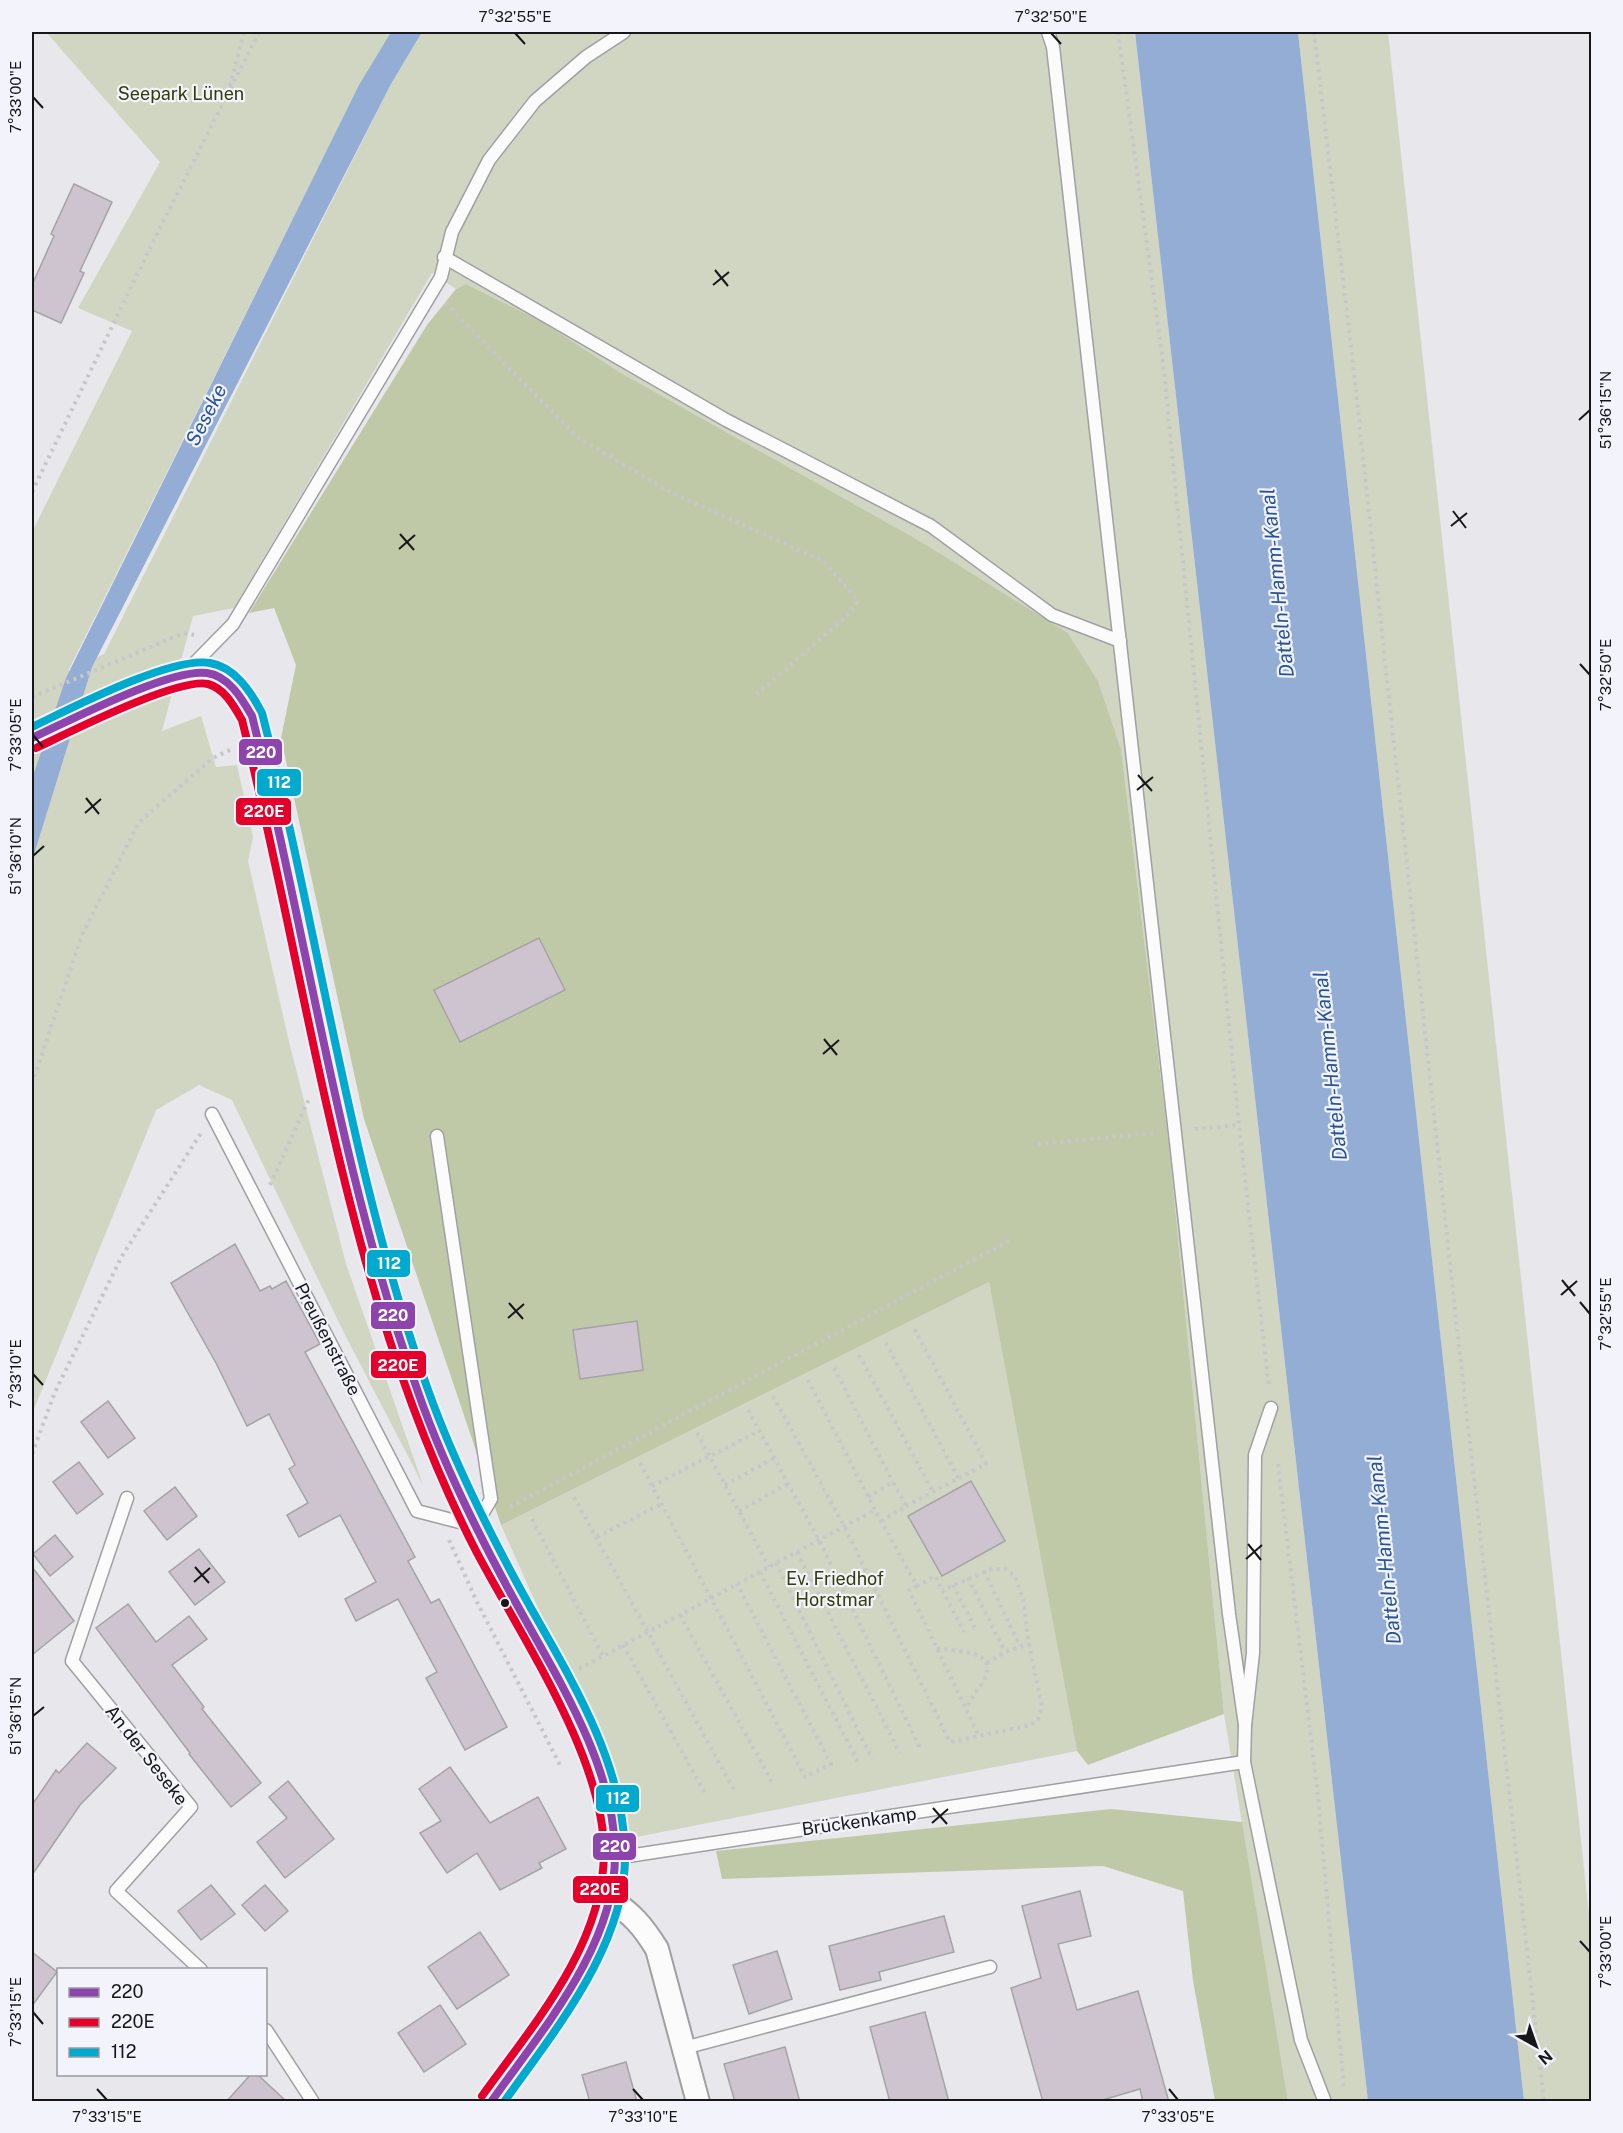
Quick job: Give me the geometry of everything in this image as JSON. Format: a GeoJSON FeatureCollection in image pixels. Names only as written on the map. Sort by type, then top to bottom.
{"type":"FeatureCollection","features":[{"type":"Feature","properties":{"kind":"street"},"geometry":{"type":"LineString","coordinates":[[32,738],[146,688],[184,675],[207,673],[225,681],[240,694],[252,716],[344,1132],[374,1251],[407,1363],[475,1526],[557,1680],[598,1766],[611,1815],[615,1858],[610,1899],[598,1936],[581,1970],[491,2102]]}},
{"type":"Feature","properties":{"kind":"street"},"geometry":{"type":"LineString","coordinates":[[610,1899],[631,1914],[646,1931],[657,1949],[698,2102]]}},
{"type":"Feature","properties":{"kind":"lane"},"geometry":{"type":"LineString","coordinates":[[184,675],[233,624],[441,277],[444,257],[452,232],[489,160],[535,101],[586,57],[624,32]]}},
{"type":"Feature","properties":{"kind":"lane"},"geometry":{"type":"LineString","coordinates":[[1048,32],[1053,47],[1229,1614],[1245,1725]]}},
{"type":"Feature","properties":{"kind":"lane"},"geometry":{"type":"LineString","coordinates":[[444,257],[726,420],[931,526],[1052,615],[1120,640]]}},
{"type":"Feature","properties":{"kind":"lane","name":"Preußenstraße"},"geometry":{"type":"LineString","coordinates":[[212,1114],[417,1511],[475,1526]]}},
{"type":"Feature","properties":{"kind":"lane"},"geometry":{"type":"LineString","coordinates":[[437,1136],[491,1499],[475,1526]]}},
{"type":"Feature","properties":{"kind":"lane"},"geometry":{"type":"LineString","coordinates":[[1271,1408],[1255,1455],[1253,1653],[1245,1725],[1244,1762],[1301,2040],[1324,2102]]}},
{"type":"Feature","properties":{"kind":"lane","name":"An der Seseke"},"geometry":{"type":"LineString","coordinates":[[127,1498],[72,1661],[191,1807],[117,1891],[199,1968]]}},
{"type":"Feature","properties":{"kind":"lane","name":"Brückenkamp"},"geometry":{"type":"LineString","coordinates":[[615,1858],[1244,1762]]}},
{"type":"Feature","properties":{"kind":"lane"},"geometry":{"type":"LineString","coordinates":[[684,2048],[990,1967]]}},
{"type":"Feature","properties":{"kind":"lane"},"geometry":{"type":"LineString","coordinates":[[267,2032],[313,2102]]}},
{"type":"Feature","properties":{"kind":"path"},"geometry":{"type":"LineString","coordinates":[[227,96],[244,32]]}},
{"type":"Feature","properties":{"kind":"path"},"geometry":{"type":"LineString","coordinates":[[32,492],[260,32]]}},
{"type":"Feature","properties":{"kind":"path"},"geometry":{"type":"LineString","coordinates":[[1118,32],[1162,362],[1239,1125],[1271,1408]]}},
{"type":"Feature","properties":{"kind":"path"},"geometry":{"type":"LineString","coordinates":[[1314,32],[1353,364],[1544,2102]]}},
{"type":"Feature","properties":{"kind":"path"},"geometry":{"type":"LineString","coordinates":[[433,290],[577,437],[672,493],[824,561],[858,601],[848,616],[757,694]]}},
{"type":"Feature","properties":{"kind":"path"},"geometry":{"type":"LineString","coordinates":[[32,697],[184,633],[202,637]]}},
{"type":"Feature","properties":{"kind":"path"},"geometry":{"type":"LineString","coordinates":[[32,1084],[82,935],[140,822],[213,758],[237,747]]}},
{"type":"Feature","properties":{"kind":"path"},"geometry":{"type":"LineString","coordinates":[[260,1207],[311,1095]]}},
{"type":"Feature","properties":{"kind":"path"},"geometry":{"type":"LineString","coordinates":[[32,1454],[55,1392],[122,1256],[212,1114]]}},
{"type":"Feature","properties":{"kind":"path"},"geometry":{"type":"LineString","coordinates":[[1038,1144],[1239,1125]]}},
{"type":"Feature","properties":{"kind":"path"},"geometry":{"type":"LineString","coordinates":[[475,1526],[1012,1239]]}},
{"type":"Feature","properties":{"kind":"path"},"geometry":{"type":"LineString","coordinates":[[881,1521],[986,1464],[914,1328]]}},
{"type":"Feature","properties":{"kind":"path"},"geometry":{"type":"LineString","coordinates":[[886,1343],[959,1479]]}},
{"type":"Feature","properties":{"kind":"path"},"geometry":{"type":"LineString","coordinates":[[859,1355],[933,1492]]}},
{"type":"Feature","properties":{"kind":"path"},"geometry":{"type":"LineString","coordinates":[[834,1368],[906,1506]]}},
{"type":"Feature","properties":{"kind":"path"},"geometry":{"type":"LineString","coordinates":[[808,1380],[917,1586]]}},
{"type":"Feature","properties":{"kind":"path"},"geometry":{"type":"LineString","coordinates":[[773,1396],[844,1526],[950,1742],[1031,1725],[1038,1719],[1042,1707],[1029,1644],[1023,1599],[1015,1576],[1005,1569],[984,1571],[943,1590]]}},
{"type":"Feature","properties":{"kind":"path"},"geometry":{"type":"LineString","coordinates":[[748,1410],[819,1540],[921,1750]]}},
{"type":"Feature","properties":{"kind":"path"},"geometry":{"type":"LineString","coordinates":[[652,1486],[759,1431]]}},
{"type":"Feature","properties":{"kind":"path"},"geometry":{"type":"LineString","coordinates":[[697,1433],[769,1567]]}},
{"type":"Feature","properties":{"kind":"path"},"geometry":{"type":"LineString","coordinates":[[1276,1455],[1318,1797],[1344,2090]]}},
{"type":"Feature","properties":{"kind":"path"},"geometry":{"type":"LineString","coordinates":[[725,1485],[774,1458]]}},
{"type":"Feature","properties":{"kind":"path"},"geometry":{"type":"LineString","coordinates":[[640,1463],[805,1777],[831,1764],[737,1584]]}},
{"type":"Feature","properties":{"kind":"path"},"geometry":{"type":"LineString","coordinates":[[868,1497],[893,1482]]}},
{"type":"Feature","properties":{"kind":"path"},"geometry":{"type":"LineString","coordinates":[[739,1511],[788,1484]]}},
{"type":"Feature","properties":{"kind":"path"},"geometry":{"type":"LineString","coordinates":[[574,1497],[735,1792]]}},
{"type":"Feature","properties":{"kind":"path"},"geometry":{"type":"LineString","coordinates":[[597,1537],[661,1504]]}},
{"type":"Feature","properties":{"kind":"path"},"geometry":{"type":"LineString","coordinates":[[557,1680],[875,1510]]}},
{"type":"Feature","properties":{"kind":"path"},"geometry":{"type":"LineString","coordinates":[[532,1519],[603,1656]]}},
{"type":"Feature","properties":{"kind":"path"},"geometry":{"type":"LineString","coordinates":[[797,1552],[900,1753]]}},
{"type":"Feature","properties":{"kind":"path"},"geometry":{"type":"LineString","coordinates":[[776,1563],[872,1759]]}},
{"type":"Feature","properties":{"kind":"path"},"geometry":{"type":"LineString","coordinates":[[984,1571],[1020,1646]]}},
{"type":"Feature","properties":{"kind":"path"},"geometry":{"type":"LineString","coordinates":[[760,1572],[858,1762]]}},
{"type":"Feature","properties":{"kind":"path"},"geometry":{"type":"LineString","coordinates":[[964,1632],[935,1576],[909,1590],[979,1736]]}},
{"type":"Feature","properties":{"kind":"path"},"geometry":{"type":"LineString","coordinates":[[968,1578],[1005,1652]]}},
{"type":"Feature","properties":{"kind":"path"},"geometry":{"type":"LineString","coordinates":[[953,1585],[975,1628]]}},
{"type":"Feature","properties":{"kind":"path"},"geometry":{"type":"LineString","coordinates":[[680,1615],[772,1782]]}},
{"type":"Feature","properties":{"kind":"path"},"geometry":{"type":"LineString","coordinates":[[987,1662],[1005,1652],[1029,1644]]}},
{"type":"Feature","properties":{"kind":"path"},"geometry":{"type":"LineString","coordinates":[[623,1645],[706,1795]]}},
{"type":"Feature","properties":{"kind":"path"},"geometry":{"type":"LineString","coordinates":[[937,1648],[968,1652],[982,1657],[987,1662],[988,1671],[966,1709]]}},
{"type":"Feature","properties":{"kind":"green space","name":"Seepark Lünen"},"geometry":{"type":"Polygon","coordinates":[[[46,32],[391,32],[359,86],[68,671],[104,654],[391,84],[422,32],[1135,32],[1368,2101],[1288,2101],[1224,1714],[1169,1145],[1121,749],[1098,681],[1068,633],[920,541],[618,372],[541,321],[466,284],[456,289],[432,273],[234,608],[193,616],[162,731],[201,716],[216,767],[237,765],[253,837],[248,861],[289,1042],[346,1264],[423,1485],[344,1333],[232,1100],[199,1085],[156,1110],[32,1414],[32,532],[132,331],[78,308],[160,162],[46,32]]]}},
{"type":"Feature","properties":{"kind":"green space"},"geometry":{"type":"Polygon","coordinates":[[[1298,32],[1388,32],[1591,1934],[1591,2101],[1524,2101],[1298,32]]]}},
{"type":"Feature","properties":{"kind":"green space"},"geometry":{"type":"Polygon","coordinates":[[[466,284],[541,321],[619,372],[920,541],[1068,633],[1098,681],[1121,749],[1169,1145],[1224,1714],[1088,1765],[1077,1751],[989,1282],[501,1525],[364,1119],[281,738],[296,665],[274,608],[249,613],[427,325],[456,289],[466,284]]]}},
{"type":"Feature","properties":{"kind":"green space","name":"Ev. Friedhof Horstmar"},"geometry":{"type":"Polygon","coordinates":[[[989,1282],[1077,1751],[626,1839],[610,1769],[501,1525],[989,1282]]]}},
{"type":"Feature","properties":{"kind":"green space"},"geometry":{"type":"Polygon","coordinates":[[[1111,1809],[1242,1822],[1288,2101],[1215,2101],[1193,1981],[1183,1891],[1103,1866],[722,1879],[716,1851],[1111,1809]]]}},
{"type":"Feature","properties":{"kind":"water","name":"Seseke"},"geometry":{"type":"Polygon","coordinates":[[[391,32],[422,32],[391,84],[92,667],[32,861],[32,779],[66,678],[359,85],[391,32]]]}},
{"type":"Feature","properties":{"kind":"water","name":"Datteln-Hamm-Kanal"},"geometry":{"type":"Polygon","coordinates":[[[1135,32],[1298,32],[1524,2101],[1368,2101],[1135,32]]]}},
{"type":"Feature","properties":{"kind":"building"},"geometry":{"type":"Polygon","coordinates":[[[74,184],[112,202],[80,271],[84,273],[61,323],[32,310],[32,285],[54,236],[51,234],[74,184]]]}},
{"type":"Feature","properties":{"kind":"building"},"geometry":{"type":"Polygon","coordinates":[[[539,938],[565,990],[460,1042],[434,990],[539,938]]]}},
{"type":"Feature","properties":{"kind":"building"},"geometry":{"type":"Polygon","coordinates":[[[235,1244],[260,1291],[270,1286],[272,1289],[286,1281],[320,1344],[305,1352],[415,1557],[408,1561],[431,1603],[439,1599],[507,1727],[465,1750],[426,1678],[437,1672],[398,1599],[356,1621],[345,1599],[376,1582],[340,1515],[299,1537],[287,1515],[308,1503],[289,1469],[295,1465],[269,1414],[247,1426],[216,1363],[171,1283],[235,1244]]]}},
{"type":"Feature","properties":{"kind":"building"},"geometry":{"type":"Polygon","coordinates":[[[637,1321],[643,1370],[580,1379],[573,1330],[637,1321]]]}},
{"type":"Feature","properties":{"kind":"building"},"geometry":{"type":"Polygon","coordinates":[[[108,1401],[135,1438],[108,1458],[81,1422],[108,1401]]]}},
{"type":"Feature","properties":{"kind":"building"},"geometry":{"type":"Polygon","coordinates":[[[79,1462],[103,1494],[77,1514],[53,1482],[79,1462]]]}},
{"type":"Feature","properties":{"kind":"building"},"geometry":{"type":"Polygon","coordinates":[[[971,1481],[1005,1541],[942,1576],[908,1516],[971,1481]]]}},
{"type":"Feature","properties":{"kind":"building"},"geometry":{"type":"Polygon","coordinates":[[[175,1487],[197,1516],[167,1540],[144,1511],[175,1487]]]}},
{"type":"Feature","properties":{"kind":"building"},"geometry":{"type":"Polygon","coordinates":[[[55,1535],[73,1557],[50,1576],[33,1554],[55,1535]]]}},
{"type":"Feature","properties":{"kind":"building"},"geometry":{"type":"Polygon","coordinates":[[[199,1549],[225,1582],[195,1605],[169,1572],[199,1549]]]}},
{"type":"Feature","properties":{"kind":"building"},"geometry":{"type":"Polygon","coordinates":[[[32,1567],[74,1621],[32,1655],[32,1567]]]}},
{"type":"Feature","properties":{"kind":"building"},"geometry":{"type":"Polygon","coordinates":[[[128,1604],[156,1642],[189,1616],[207,1639],[172,1665],[204,1707],[202,1709],[261,1783],[231,1807],[96,1628],[128,1604]]]}},
{"type":"Feature","properties":{"kind":"building"},"geometry":{"type":"Polygon","coordinates":[[[87,1743],[116,1768],[80,1805],[32,1875],[32,1805],[56,1770],[59,1773],[87,1743]]]}},
{"type":"Feature","properties":{"kind":"building"},"geometry":{"type":"Polygon","coordinates":[[[450,1767],[490,1823],[538,1797],[566,1849],[539,1863],[542,1868],[500,1890],[477,1853],[447,1873],[420,1833],[441,1821],[419,1789],[450,1767]]]}},
{"type":"Feature","properties":{"kind":"building"},"geometry":{"type":"Polygon","coordinates":[[[288,1781],[334,1839],[285,1878],[257,1842],[287,1818],[269,1797],[288,1781]]]}},
{"type":"Feature","properties":{"kind":"building"},"geometry":{"type":"Polygon","coordinates":[[[211,1885],[235,1914],[201,1940],[178,1911],[211,1885]]]}},
{"type":"Feature","properties":{"kind":"building"},"geometry":{"type":"Polygon","coordinates":[[[265,1885],[288,1911],[265,1931],[242,1905],[265,1885]]]}},
{"type":"Feature","properties":{"kind":"building"},"geometry":{"type":"Polygon","coordinates":[[[1080,1891],[1091,1936],[1058,1944],[1077,2010],[1138,1991],[1169,2102],[1143,2102],[1140,2089],[1096,2102],[1043,2102],[1011,1988],[1041,1978],[1022,1906],[1080,1891]]]}},
{"type":"Feature","properties":{"kind":"building"},"geometry":{"type":"Polygon","coordinates":[[[944,1916],[954,1952],[879,1972],[881,1980],[840,1990],[829,1946],[944,1916]]]}},
{"type":"Feature","properties":{"kind":"building"},"geometry":{"type":"Polygon","coordinates":[[[480,1932],[509,1975],[457,2009],[428,1967],[480,1932]]]}},
{"type":"Feature","properties":{"kind":"building"},"geometry":{"type":"Polygon","coordinates":[[[777,1951],[792,1999],[749,2014],[733,1965],[777,1951]]]}},
{"type":"Feature","properties":{"kind":"building"},"geometry":{"type":"Polygon","coordinates":[[[32,1952],[57,1972],[32,2006],[32,1952]]]}},
{"type":"Feature","properties":{"kind":"building"},"geometry":{"type":"Polygon","coordinates":[[[440,2005],[466,2044],[424,2072],[398,2033],[440,2005]]]}},
{"type":"Feature","properties":{"kind":"building"},"geometry":{"type":"Polygon","coordinates":[[[925,2012],[949,2102],[890,2102],[870,2027],[925,2012]]]}},
{"type":"Feature","properties":{"kind":"building"},"geometry":{"type":"Polygon","coordinates":[[[785,2047],[800,2102],[735,2102],[724,2064],[785,2047]]]}},
{"type":"Feature","properties":{"kind":"building"},"geometry":{"type":"Polygon","coordinates":[[[626,2062],[637,2102],[590,2102],[582,2075],[626,2062]]]}},
{"type":"Feature","properties":{"kind":"building"},"geometry":{"type":"Polygon","coordinates":[[[249,2076],[259,2076],[287,2102],[226,2102],[249,2076]]]}},
{"type":"Feature","properties":{"kind":"transit line","name":"112"},"geometry":{"type":"LineString","coordinates":[[32,727],[147,675],[193,663],[219,665],[235,675],[253,697],[262,713],[283,797],[337,1052],[376,1221],[427,1387],[457,1462],[480,1511],[587,1711],[613,1779],[621,1815],[625,1851],[623,1885],[615,1919],[585,1984],[504,2102]]}},
{"type":"Feature","properties":{"kind":"transit line","name":"220"},"geometry":{"type":"LineString","coordinates":[[32,738],[120,697],[169,679],[190,674],[207,673],[228,683],[252,716],[345,1139],[390,1307],[426,1415],[447,1467],[510,1592],[578,1717],[604,1784],[612,1818],[615,1852],[612,1886],[604,1920],[590,1953],[553,2016],[491,2102]]}},
{"type":"Feature","properties":{"kind":"transit line","name":"220E"},"geometry":{"type":"LineString","coordinates":[[36,748],[149,697],[193,684],[208,684],[219,689],[228,698],[242,720],[267,825],[335,1143],[362,1248],[393,1351],[431,1452],[476,1551],[536,1659],[576,1739],[591,1779],[601,1818],[604,1855],[600,1889],[591,1921],[578,1953],[542,2013],[482,2096]]}}]}
